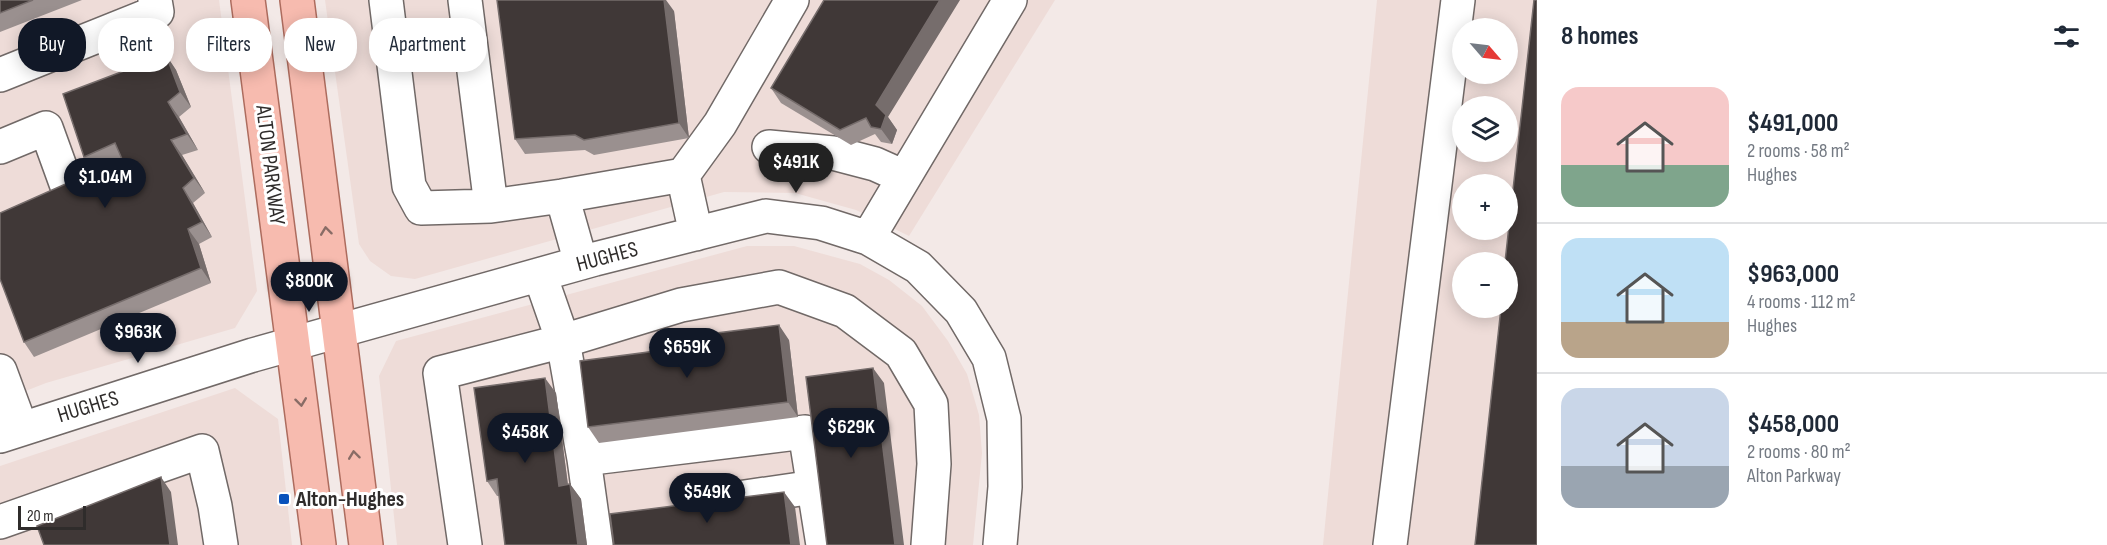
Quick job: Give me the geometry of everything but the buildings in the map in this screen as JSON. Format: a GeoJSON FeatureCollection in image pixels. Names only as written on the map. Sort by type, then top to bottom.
{"type":"FeatureCollection","features":[{"type":"Feature","properties":{"kind":"main road","name":"ALTON PARKWAY"},"geometry":{"type":"LineString","coordinates":[[248,0],[319,545]]}},
{"type":"Feature","properties":{"kind":"main road"},"geometry":{"type":"LineString","coordinates":[[297,0],[366,545]]}},
{"type":"Feature","properties":{"kind":"street"},"geometry":{"type":"LineString","coordinates":[[0,75],[157,12],[155,0]]}},
{"type":"Feature","properties":{"kind":"street"},"geometry":{"type":"LineString","coordinates":[[386,0],[409,186],[421,208],[490,206],[682,176],[720,124],[792,0]]}},
{"type":"Feature","properties":{"kind":"street"},"geometry":{"type":"LineString","coordinates":[[465,0],[490,206]]}},
{"type":"Feature","properties":{"kind":"street"},"geometry":{"type":"LineString","coordinates":[[868,238],[1010,0]]}},
{"type":"Feature","properties":{"kind":"street"},"geometry":{"type":"LineString","coordinates":[[1390,545],[1458,0]]}},
{"type":"Feature","properties":{"kind":"street"},"geometry":{"type":"LineString","coordinates":[[0,147],[46,129],[67,186]]}},
{"type":"Feature","properties":{"kind":"street"},"geometry":{"type":"LineString","coordinates":[[769,147],[833,153],[875,165],[904,177]]}},
{"type":"Feature","properties":{"kind":"street"},"geometry":{"type":"LineString","coordinates":[[682,176],[696,234]]}},
{"type":"Feature","properties":{"kind":"street"},"geometry":{"type":"LineString","coordinates":[[562,196],[580,263]]}},
{"type":"Feature","properties":{"kind":"street","name":"HUGHES"},"geometry":{"type":"LineString","coordinates":[[11,432],[293,344],[580,263],[766,216],[821,223],[868,238],[918,267],[961,311],[989,358],[1004,419],[1005,487],[1000,545]]}},
{"type":"Feature","properties":{"kind":"street"},"geometry":{"type":"LineString","coordinates":[[540,275],[563,341],[584,459],[594,532],[627,514]]}},
{"type":"Feature","properties":{"kind":"street"},"geometry":{"type":"LineString","coordinates":[[465,545],[440,373],[563,341],[681,305],[779,287],[845,311],[901,353],[931,404],[934,464],[928,545]]}},
{"type":"Feature","properties":{"kind":"street"},"geometry":{"type":"LineString","coordinates":[[0,371],[11,432]]}},
{"type":"Feature","properties":{"kind":"street"},"geometry":{"type":"LineString","coordinates":[[584,459],[805,432],[823,545]]}},
{"type":"Feature","properties":{"kind":"street"},"geometry":{"type":"LineString","coordinates":[[9,545],[0,522],[202,451],[215,506],[221,545]]}},
{"type":"Feature","properties":{"kind":"street"},"geometry":{"type":"LineString","coordinates":[[686,506],[814,487]]}},
{"type":"Feature","properties":{"kind":"shaded area"},"geometry":{"type":"Polygon","coordinates":[[[0,0],[219,0],[221,18],[186,18],[186,72],[228,72],[257,291],[235,328],[46,383],[0,401],[0,0]]]}},
{"type":"Feature","properties":{"kind":"shaded area"},"geometry":{"type":"Polygon","coordinates":[[[325,0],[1055,0],[909,236],[856,210],[795,193],[724,192],[415,279],[391,276],[370,261],[359,244],[335,72],[357,72],[357,18],[328,18],[325,0]]]}},
{"type":"Feature","properties":{"kind":"shaded area"},"geometry":{"type":"Polygon","coordinates":[[[1377,0],[1537,0],[1537,545],[1323,545],[1377,0]]]}},
{"type":"Feature","properties":{"kind":"shaded area"},"geometry":{"type":"Polygon","coordinates":[[[747,246],[794,246],[860,264],[889,280],[922,306],[948,341],[967,374],[979,415],[982,453],[973,545],[397,545],[379,376],[396,341],[747,246]]]}},
{"type":"Feature","properties":{"kind":"shaded area"},"geometry":{"type":"Polygon","coordinates":[[[235,388],[278,419],[292,545],[0,545],[0,466],[235,388]]]}},
{"type":"Feature","properties":{"kind":"place","name":"Alton-Hughes"},"geometry":{"type":"Point","coordinates":[284,499]}}]}
